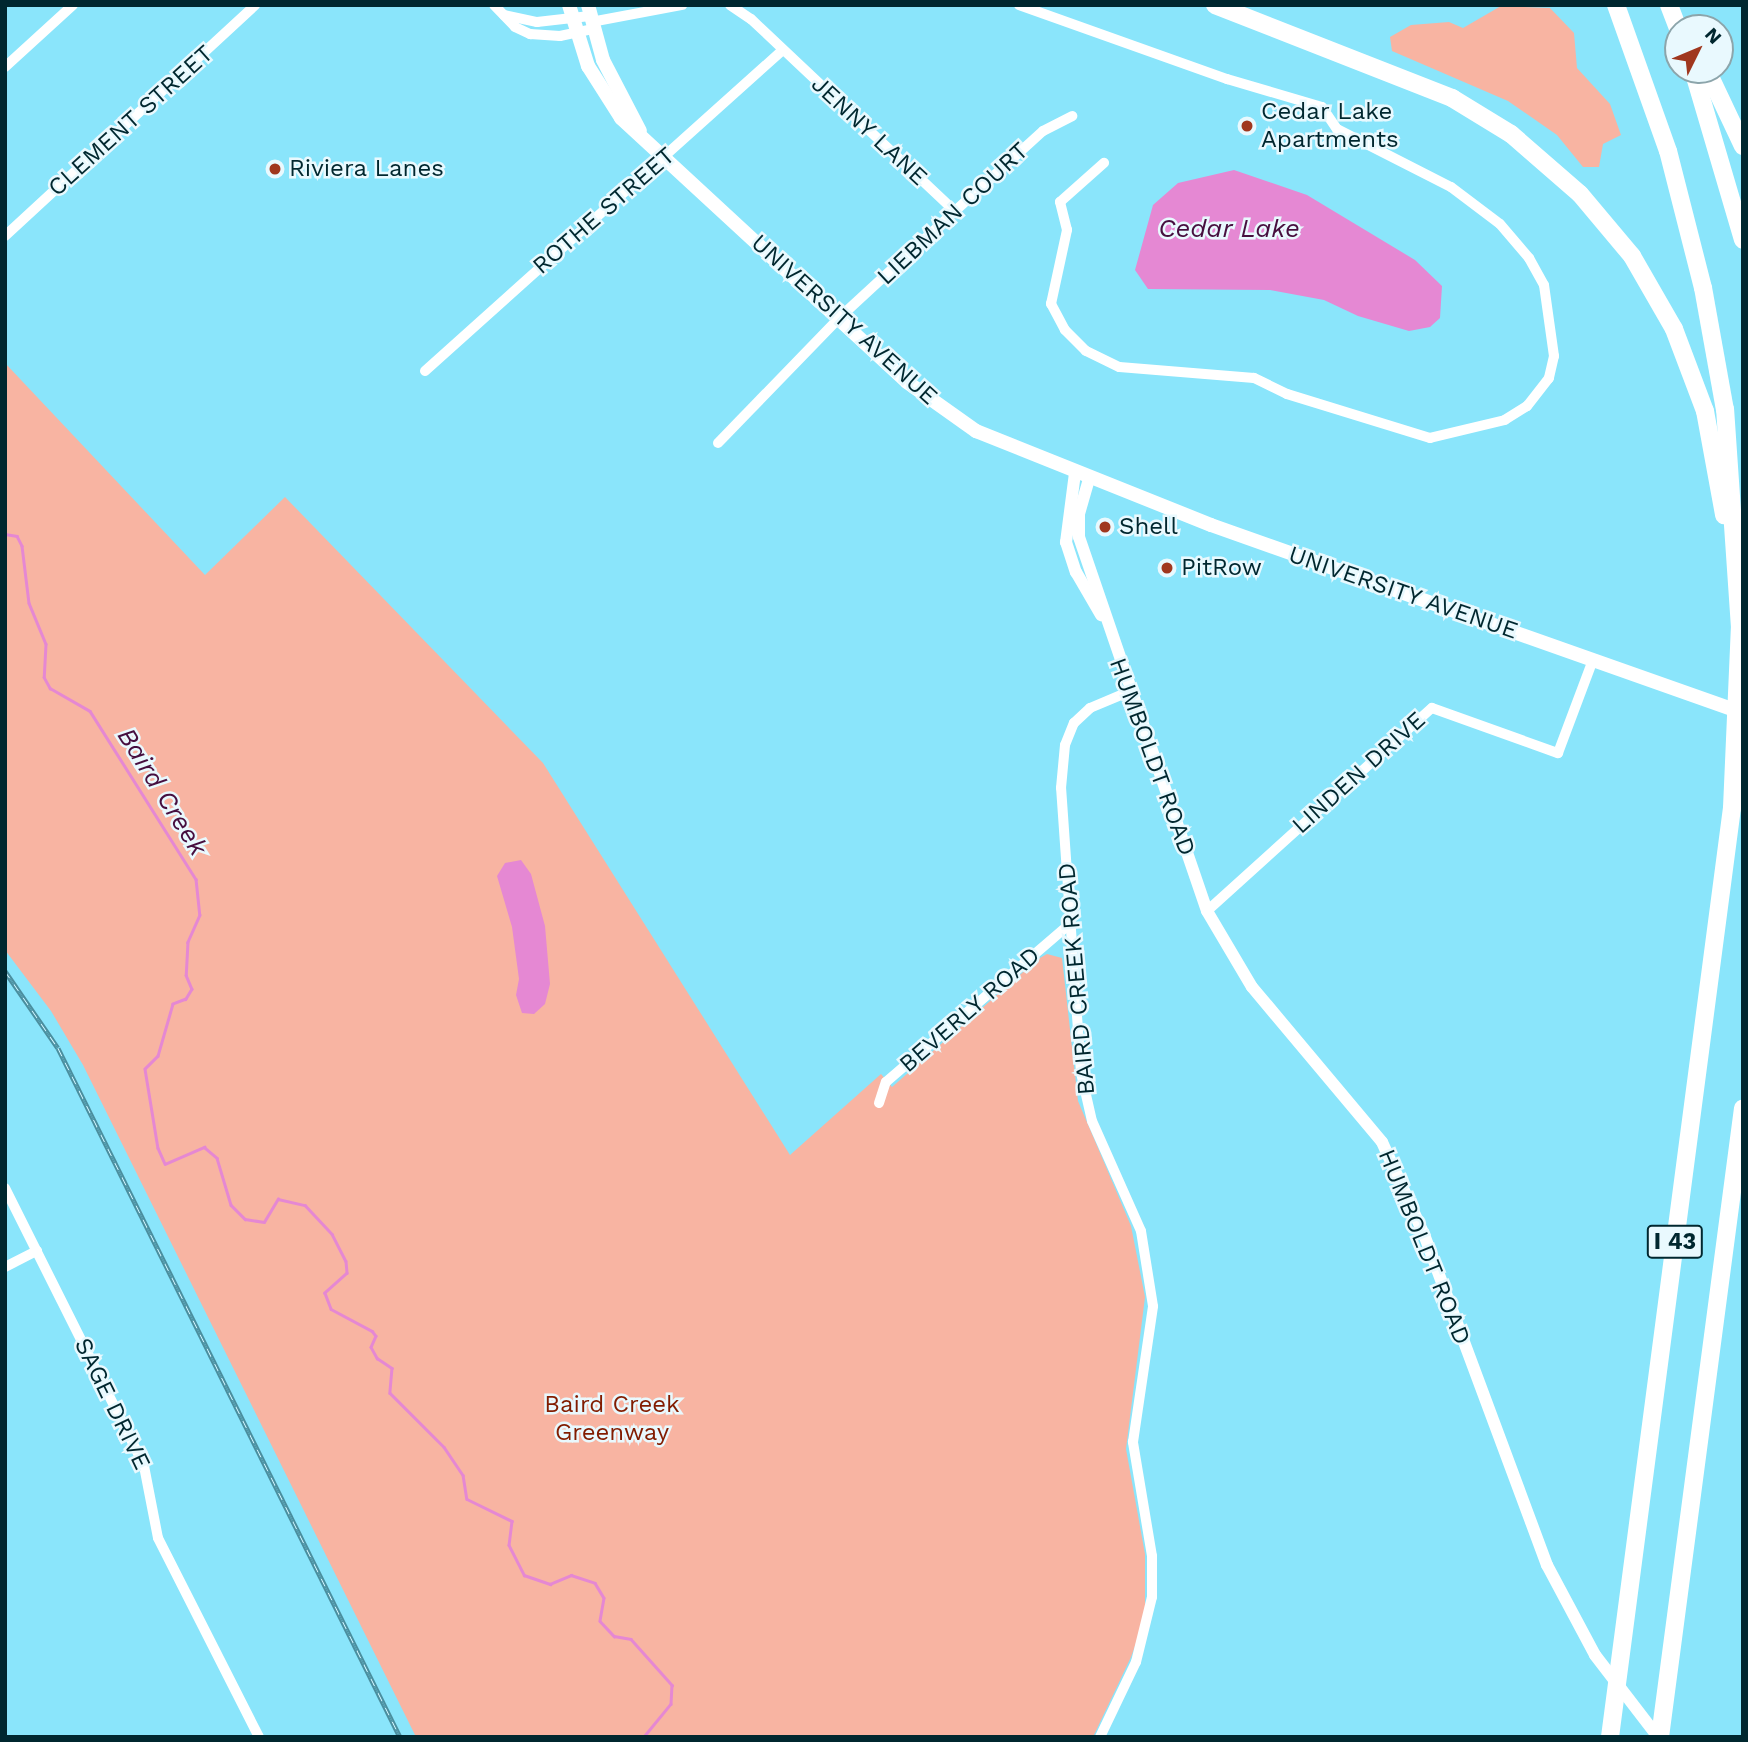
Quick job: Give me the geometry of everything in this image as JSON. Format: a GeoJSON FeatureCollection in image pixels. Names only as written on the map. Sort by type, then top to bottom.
{"type":"FeatureCollection","features":[{"type":"Feature","properties":{"kind":"highway"},"geometry":{"type":"LineString","coordinates":[[1215,5],[1452,98],[1549,163],[1607,223],[1660,302],[1705,411],[1722,498],[1736,681]]}},
{"type":"Feature","properties":{"kind":"highway"},"geometry":{"type":"LineString","coordinates":[[1617,7],[1682,201],[1715,351],[1736,525],[1736,681]]}},
{"type":"Feature","properties":{"kind":"highway"},"geometry":{"type":"LineString","coordinates":[[1697,84],[1743,240]]}},
{"type":"Feature","properties":{"kind":"highway"},"geometry":{"type":"LineString","coordinates":[[1714,84],[1743,146]]}},
{"type":"Feature","properties":{"kind":"highway","name":"I 43"},"geometry":{"type":"LineString","coordinates":[[1610,1737],[1737,747],[1731,730],[1736,681]]}},
{"type":"Feature","properties":{"kind":"highway","name":"I 43"},"geometry":{"type":"LineString","coordinates":[[1659,1737],[1743,1108]]}},
{"type":"Feature","properties":{"kind":"main road","name":"UNIVERSITY AVENUE"},"geometry":{"type":"LineString","coordinates":[[570,11],[575,34],[609,103],[907,382],[976,431],[1090,479],[1743,713]]}},
{"type":"Feature","properties":{"kind":"main road"},"geometry":{"type":"LineString","coordinates":[[590,18],[606,67],[640,132]]}},
{"type":"Feature","properties":{"kind":"street"},"geometry":{"type":"LineString","coordinates":[[5,67],[74,5]]}},
{"type":"Feature","properties":{"kind":"street","name":"CLEMENT STREET"},"geometry":{"type":"LineString","coordinates":[[5,236],[255,5]]}},
{"type":"Feature","properties":{"kind":"street"},"geometry":{"type":"LineString","coordinates":[[494,5],[526,33],[575,34],[590,18]]}},
{"type":"Feature","properties":{"kind":"street"},"geometry":{"type":"LineString","coordinates":[[503,14],[533,22],[570,11],[590,18],[682,5]]}},
{"type":"Feature","properties":{"kind":"street","name":"JENNY LANE"},"geometry":{"type":"LineString","coordinates":[[730,5],[751,19],[955,211]]}},
{"type":"Feature","properties":{"kind":"street"},"geometry":{"type":"LineString","coordinates":[[1020,5],[1322,107],[1337,129],[1451,187],[1477,205],[1529,258],[1544,285],[1554,356],[1549,378],[1527,406],[1505,420],[1430,438],[1287,394],[1254,378],[1119,367],[1086,351],[1065,330],[1051,304],[1067,230],[1060,202],[1104,163]]}},
{"type":"Feature","properties":{"kind":"street","name":"ROTHE STREET"},"geometry":{"type":"LineString","coordinates":[[425,371],[783,50]]}},
{"type":"Feature","properties":{"kind":"street","name":"LIEBMAN COURT"},"geometry":{"type":"LineString","coordinates":[[718,443],[838,319],[1043,131],[1072,116]]}},
{"type":"Feature","properties":{"kind":"street","name":"HUMBOLDT ROAD"},"geometry":{"type":"LineString","coordinates":[[1075,473],[1066,542],[1076,572],[1104,619]]}},
{"type":"Feature","properties":{"kind":"street","name":"HUMBOLDT ROAD"},"geometry":{"type":"LineString","coordinates":[[1090,479],[1079,515],[1079,537],[1128,692],[1207,911],[1252,987],[1382,1142],[1425,1237],[1537,1542],[1586,1640],[1659,1737]]}},
{"type":"Feature","properties":{"kind":"street","name":"LINDEN DRIVE"},"geometry":{"type":"LineString","coordinates":[[1207,911],[1432,708],[1558,753],[1592,660]]}},
{"type":"Feature","properties":{"kind":"street","name":"BAIRD CREEK ROAD"},"geometry":{"type":"LineString","coordinates":[[1100,1737],[1136,1662],[1153,1597],[1152,1556],[1133,1442],[1153,1306],[1141,1231],[1102,1146],[1086,1099],[1061,788],[1065,745],[1081,715],[1128,692]]}},
{"type":"Feature","properties":{"kind":"street","name":"BEVERLY ROAD"},"geometry":{"type":"LineString","coordinates":[[879,1103],[886,1082],[1070,924]]}},
{"type":"Feature","properties":{"kind":"street","name":"SAGE DRIVE"},"geometry":{"type":"LineString","coordinates":[[5,1188],[145,1466],[158,1538],[259,1737]]}},
{"type":"Feature","properties":{"kind":"street"},"geometry":{"type":"LineString","coordinates":[[5,1267],[37,1251]]}},
{"type":"Feature","properties":{"kind":"green space"},"geometry":{"type":"Polygon","coordinates":[[[1501,6],[1550,8],[1574,33],[1577,68],[1610,104],[1621,135],[1603,144],[1599,167],[1583,167],[1557,135],[1508,101],[1392,51],[1390,37],[1411,25],[1449,22],[1463,28],[1501,6]]]}},
{"type":"Feature","properties":{"kind":"green space","name":"Baird Creek Greenway"},"geometry":{"type":"Polygon","coordinates":[[[5,363],[205,575],[285,497],[543,763],[790,1155],[881,1074],[892,1087],[1038,959],[1047,954],[1062,958],[1078,1101],[1131,1226],[1145,1297],[1126,1449],[1145,1554],[1145,1618],[1131,1657],[1093,1737],[416,1737],[83,1065],[51,1011],[5,950],[5,363]]]}},
{"type":"Feature","properties":{"kind":"water","name":"Cedar Lake"},"geometry":{"type":"Polygon","coordinates":[[[1234,170],[1307,195],[1415,260],[1442,286],[1440,318],[1430,327],[1409,331],[1358,316],[1324,300],[1270,290],[1148,289],[1135,270],[1153,205],[1178,183],[1234,170]]]}},
{"type":"Feature","properties":{"kind":"water"},"geometry":{"type":"Polygon","coordinates":[[[521,860],[531,874],[545,926],[550,984],[545,1004],[534,1014],[522,1013],[516,995],[519,979],[512,927],[497,876],[505,863],[521,860]]]}},
{"type":"Feature","properties":{"kind":"waterway","name":"Baird Creek"},"geometry":{"type":"LineString","coordinates":[[5,534],[17,536],[22,546],[29,603],[46,644],[44,677],[50,688],[90,711],[196,879],[200,915],[188,942],[186,975],[192,989],[186,999],[173,1004],[158,1056],[145,1069],[158,1148],[165,1164],[204,1147],[217,1158],[231,1205],[245,1219],[264,1222],[278,1199],[305,1205],[332,1234],[346,1261],[347,1273],[325,1293],[331,1309],[372,1331],[376,1336],[371,1347],[377,1358],[392,1368],[390,1393],[444,1447],[463,1475],[467,1499],[512,1521],[509,1545],[524,1575],[550,1584],[571,1575],[595,1583],[604,1598],[600,1621],[614,1636],[631,1639],[672,1685],[671,1704],[644,1737]]}},
{"type":"Feature","properties":{"kind":"railway"},"geometry":{"type":"LineString","coordinates":[[5,971],[58,1048],[400,1737]]}},
{"type":"Feature","properties":{"kind":"place","name":"Cedar Lake Apartments"},"geometry":{"type":"Point","coordinates":[1247,126]}},
{"type":"Feature","properties":{"kind":"place","name":"Riviera Lanes"},"geometry":{"type":"Point","coordinates":[275,169]}},
{"type":"Feature","properties":{"kind":"place","name":"Shell"},"geometry":{"type":"Point","coordinates":[1105,527]}},
{"type":"Feature","properties":{"kind":"place","name":"PitRow"},"geometry":{"type":"Point","coordinates":[1167,568]}}]}
